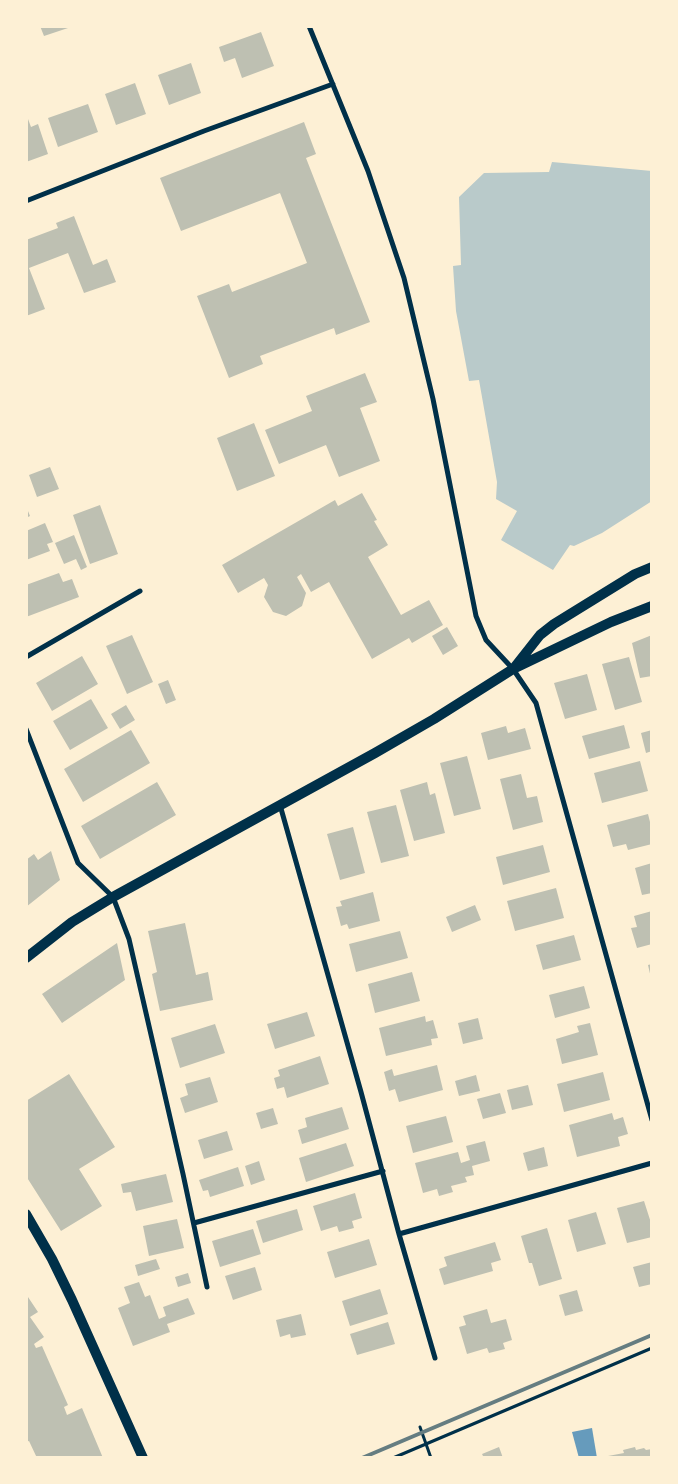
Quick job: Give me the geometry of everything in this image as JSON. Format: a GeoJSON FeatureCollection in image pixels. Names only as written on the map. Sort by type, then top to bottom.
{"type":"FeatureCollection","features":[{"type":"Feature","properties":{"kind":"main road"},"geometry":{"type":"LineString","coordinates":[[513,669],[547,630],[585,604],[635,574],[652,561]]}},
{"type":"Feature","properties":{"kind":"main road"},"geometry":{"type":"LineString","coordinates":[[635,574],[652,567]]}},
{"type":"Feature","properties":{"kind":"main road"},"geometry":{"type":"LineString","coordinates":[[26,958],[45,941],[72,922],[114,897],[420,727],[513,669],[611,622],[652,606]]}},
{"type":"Feature","properties":{"kind":"main road"},"geometry":{"type":"LineString","coordinates":[[26,1214],[52,1259],[72,1300],[143,1458]]}},
{"type":"Feature","properties":{"kind":"street"},"geometry":{"type":"LineString","coordinates":[[309,26],[368,171],[404,278],[433,399],[476,616],[486,640],[513,669],[536,703],[652,1120]]}},
{"type":"Feature","properties":{"kind":"street"},"geometry":{"type":"LineString","coordinates":[[26,201],[333,84]]}},
{"type":"Feature","properties":{"kind":"street"},"geometry":{"type":"LineString","coordinates":[[26,658],[140,591]]}},
{"type":"Feature","properties":{"kind":"street"},"geometry":{"type":"LineString","coordinates":[[26,729],[78,863],[114,897],[129,939],[207,1287]]}},
{"type":"Feature","properties":{"kind":"street"},"geometry":{"type":"LineString","coordinates":[[280,805],[435,1358]]}},
{"type":"Feature","properties":{"kind":"street"},"geometry":{"type":"LineString","coordinates":[[399,1234],[652,1163]]}},
{"type":"Feature","properties":{"kind":"street"},"geometry":{"type":"LineString","coordinates":[[194,1223],[383,1171]]}},
{"type":"Feature","properties":{"kind":"path"},"geometry":{"type":"LineString","coordinates":[[393,1458],[652,1348]]}},
{"type":"Feature","properties":{"kind":"path"},"geometry":{"type":"LineString","coordinates":[[420,1427],[431,1458]]}},
{"type":"Feature","properties":{"kind":"shaded area"},"geometry":{"type":"Polygon","coordinates":[[[552,162],[652,171],[652,501],[602,533],[574,546],[570,545],[553,570],[501,540],[517,511],[496,499],[497,482],[479,380],[469,381],[456,311],[453,266],[461,265],[459,197],[484,173],[549,172],[552,162]]]}},
{"type":"Feature","properties":{"kind":"water"},"geometry":{"type":"Polygon","coordinates":[[[592,1428],[597,1458],[579,1458],[572,1432],[592,1428]]]}},
{"type":"Feature","properties":{"kind":"building"},"geometry":{"type":"Polygon","coordinates":[[[40,26],[71,26],[71,27],[44,36],[40,26]]]}},
{"type":"Feature","properties":{"kind":"building"},"geometry":{"type":"Polygon","coordinates":[[[261,32],[274,66],[242,78],[235,58],[224,62],[219,47],[261,32]]]}},
{"type":"Feature","properties":{"kind":"building"},"geometry":{"type":"Polygon","coordinates":[[[191,63],[201,93],[169,105],[158,75],[191,63]]]}},
{"type":"Feature","properties":{"kind":"building"},"geometry":{"type":"Polygon","coordinates":[[[135,83],[146,114],[116,125],[105,94],[135,83]]]}},
{"type":"Feature","properties":{"kind":"building"},"geometry":{"type":"Polygon","coordinates":[[[88,104],[98,132],[58,147],[48,118],[88,104]]]}},
{"type":"Feature","properties":{"kind":"building"},"geometry":{"type":"Polygon","coordinates":[[[28,119],[31,127],[38,124],[48,154],[26,162],[26,120],[28,119]]]}},
{"type":"Feature","properties":{"kind":"building"},"geometry":{"type":"Polygon","coordinates":[[[304,122],[316,154],[306,158],[370,322],[336,335],[334,328],[260,356],[263,364],[229,378],[197,296],[229,284],[232,292],[307,263],[280,193],[181,231],[160,178],[304,122]]]}},
{"type":"Feature","properties":{"kind":"building"},"geometry":{"type":"Polygon","coordinates":[[[74,216],[93,265],[107,259],[116,282],[84,293],[68,253],[29,268],[45,309],[26,316],[26,240],[58,228],[56,223],[74,216]]]}},
{"type":"Feature","properties":{"kind":"building"},"geometry":{"type":"Polygon","coordinates":[[[365,373],[377,402],[360,408],[380,461],[339,477],[326,445],[279,464],[265,430],[312,411],[306,396],[365,373]]]}},
{"type":"Feature","properties":{"kind":"building"},"geometry":{"type":"Polygon","coordinates":[[[254,423],[275,476],[237,491],[217,438],[254,423]]]}},
{"type":"Feature","properties":{"kind":"building"},"geometry":{"type":"Polygon","coordinates":[[[50,467],[59,489],[37,497],[29,475],[50,467]]]}},
{"type":"Feature","properties":{"kind":"building"},"geometry":{"type":"Polygon","coordinates":[[[362,493],[377,520],[374,521],[388,545],[368,557],[401,615],[429,600],[443,625],[412,643],[409,638],[372,659],[329,582],[311,592],[301,574],[297,577],[306,593],[302,606],[286,616],[273,612],[264,597],[268,585],[264,578],[238,593],[222,565],[335,500],[338,506],[362,493]]]}},
{"type":"Feature","properties":{"kind":"building"},"geometry":{"type":"Polygon","coordinates":[[[100,505],[118,554],[90,564],[73,515],[100,505]]]}},
{"type":"Feature","properties":{"kind":"building"},"geometry":{"type":"Polygon","coordinates":[[[26,506],[30,516],[26,518],[26,506]]]}},
{"type":"Feature","properties":{"kind":"building"},"geometry":{"type":"Polygon","coordinates":[[[45,523],[53,542],[47,544],[50,551],[26,560],[26,531],[45,523]]]}},
{"type":"Feature","properties":{"kind":"building"},"geometry":{"type":"Polygon","coordinates":[[[74,535],[87,567],[81,570],[76,559],[64,564],[55,543],[74,535]]]}},
{"type":"Feature","properties":{"kind":"building"},"geometry":{"type":"Polygon","coordinates":[[[59,573],[63,582],[72,579],[79,597],[26,617],[26,585],[59,573]]]}},
{"type":"Feature","properties":{"kind":"building"},"geometry":{"type":"Polygon","coordinates":[[[447,627],[458,646],[443,655],[432,636],[447,627]]]}},
{"type":"Feature","properties":{"kind":"building"},"geometry":{"type":"Polygon","coordinates":[[[132,635],[153,682],[127,694],[106,646],[132,635]]]}},
{"type":"Feature","properties":{"kind":"building"},"geometry":{"type":"Polygon","coordinates":[[[652,635],[652,676],[640,678],[632,643],[652,635]]]}},
{"type":"Feature","properties":{"kind":"building"},"geometry":{"type":"Polygon","coordinates":[[[82,656],[98,684],[52,711],[36,683],[82,656]]]}},
{"type":"Feature","properties":{"kind":"building"},"geometry":{"type":"Polygon","coordinates":[[[629,657],[642,702],[615,710],[602,664],[629,657]]]}},
{"type":"Feature","properties":{"kind":"building"},"geometry":{"type":"Polygon","coordinates":[[[587,674],[597,710],[565,719],[554,683],[587,674]]]}},
{"type":"Feature","properties":{"kind":"building"},"geometry":{"type":"Polygon","coordinates":[[[168,680],[176,700],[166,704],[158,684],[168,680]]]}},
{"type":"Feature","properties":{"kind":"building"},"geometry":{"type":"Polygon","coordinates":[[[91,699],[108,728],[70,750],[53,721],[91,699]]]}},
{"type":"Feature","properties":{"kind":"building"},"geometry":{"type":"Polygon","coordinates":[[[126,705],[135,720],[120,729],[111,714],[126,705]]]}},
{"type":"Feature","properties":{"kind":"building"},"geometry":{"type":"Polygon","coordinates":[[[624,725],[630,748],[589,759],[582,736],[624,725]]]}},
{"type":"Feature","properties":{"kind":"building"},"geometry":{"type":"Polygon","coordinates":[[[506,726],[508,733],[525,728],[531,749],[488,760],[481,733],[506,726]]]}},
{"type":"Feature","properties":{"kind":"building"},"geometry":{"type":"Polygon","coordinates":[[[131,730],[150,763],[83,802],[64,769],[131,730]]]}},
{"type":"Feature","properties":{"kind":"building"},"geometry":{"type":"Polygon","coordinates":[[[652,730],[652,751],[646,753],[641,733],[652,730]]]}},
{"type":"Feature","properties":{"kind":"building"},"geometry":{"type":"Polygon","coordinates":[[[467,756],[481,809],[454,816],[440,763],[467,756]]]}},
{"type":"Feature","properties":{"kind":"building"},"geometry":{"type":"Polygon","coordinates":[[[640,761],[648,791],[602,803],[594,773],[640,761]]]}},
{"type":"Feature","properties":{"kind":"building"},"geometry":{"type":"Polygon","coordinates":[[[521,774],[527,798],[537,796],[543,822],[513,830],[500,779],[521,774]]]}},
{"type":"Feature","properties":{"kind":"building"},"geometry":{"type":"Polygon","coordinates":[[[157,782],[176,815],[100,859],[81,826],[157,782]]]}},
{"type":"Feature","properties":{"kind":"building"},"geometry":{"type":"Polygon","coordinates":[[[427,782],[430,795],[435,793],[445,833],[414,841],[400,790],[427,782]]]}},
{"type":"Feature","properties":{"kind":"building"},"geometry":{"type":"Polygon","coordinates":[[[396,805],[409,856],[381,863],[367,812],[396,805]]]}},
{"type":"Feature","properties":{"kind":"building"},"geometry":{"type":"Polygon","coordinates":[[[648,814],[652,830],[652,844],[628,850],[626,844],[613,847],[607,825],[648,814]]]}},
{"type":"Feature","properties":{"kind":"building"},"geometry":{"type":"Polygon","coordinates":[[[353,827],[365,873],[340,880],[327,834],[353,827]]]}},
{"type":"Feature","properties":{"kind":"building"},"geometry":{"type":"Polygon","coordinates":[[[543,845],[550,872],[503,885],[496,857],[543,845]]]}},
{"type":"Feature","properties":{"kind":"building"},"geometry":{"type":"Polygon","coordinates":[[[51,851],[60,880],[26,907],[26,860],[34,854],[38,860],[51,851]]]}},
{"type":"Feature","properties":{"kind":"building"},"geometry":{"type":"Polygon","coordinates":[[[652,863],[652,893],[642,895],[635,868],[652,863]]]}},
{"type":"Feature","properties":{"kind":"building"},"geometry":{"type":"Polygon","coordinates":[[[556,888],[564,918],[515,931],[507,901],[556,888]]]}},
{"type":"Feature","properties":{"kind":"building"},"geometry":{"type":"Polygon","coordinates":[[[373,892],[380,921],[349,929],[347,924],[341,926],[336,907],[342,906],[340,901],[373,892]]]}},
{"type":"Feature","properties":{"kind":"building"},"geometry":{"type":"Polygon","coordinates":[[[475,905],[481,920],[452,932],[446,917],[475,905]]]}},
{"type":"Feature","properties":{"kind":"building"},"geometry":{"type":"Polygon","coordinates":[[[652,911],[652,944],[637,948],[631,928],[637,927],[634,916],[652,911]]]}},
{"type":"Feature","properties":{"kind":"building"},"geometry":{"type":"Polygon","coordinates":[[[185,923],[196,975],[208,972],[213,1000],[160,1011],[152,974],[157,972],[148,931],[185,923]]]}},
{"type":"Feature","properties":{"kind":"building"},"geometry":{"type":"Polygon","coordinates":[[[400,931],[408,958],[356,972],[349,944],[400,931]]]}},
{"type":"Feature","properties":{"kind":"building"},"geometry":{"type":"Polygon","coordinates":[[[574,935],[581,960],[543,970],[536,945],[574,935]]]}},
{"type":"Feature","properties":{"kind":"building"},"geometry":{"type":"Polygon","coordinates":[[[117,943],[125,980],[62,1023],[42,994],[117,943]]]}},
{"type":"Feature","properties":{"kind":"building"},"geometry":{"type":"Polygon","coordinates":[[[652,964],[652,978],[651,978],[648,965],[652,964]]]}},
{"type":"Feature","properties":{"kind":"building"},"geometry":{"type":"Polygon","coordinates":[[[412,972],[420,1001],[375,1013],[368,984],[412,972]]]}},
{"type":"Feature","properties":{"kind":"building"},"geometry":{"type":"Polygon","coordinates":[[[584,986],[590,1008],[555,1018],[549,995],[584,986]]]}},
{"type":"Feature","properties":{"kind":"building"},"geometry":{"type":"Polygon","coordinates":[[[307,1012],[315,1036],[275,1049],[267,1024],[307,1012]]]}},
{"type":"Feature","properties":{"kind":"building"},"geometry":{"type":"Polygon","coordinates":[[[425,1016],[426,1022],[433,1020],[438,1038],[431,1039],[432,1045],[386,1056],[379,1028],[425,1016]]]}},
{"type":"Feature","properties":{"kind":"building"},"geometry":{"type":"Polygon","coordinates":[[[478,1018],[483,1039],[463,1044],[458,1023],[478,1018]]]}},
{"type":"Feature","properties":{"kind":"building"},"geometry":{"type":"Polygon","coordinates":[[[590,1023],[598,1055],[562,1064],[556,1039],[579,1032],[577,1026],[590,1023]]]}},
{"type":"Feature","properties":{"kind":"building"},"geometry":{"type":"Polygon","coordinates":[[[215,1024],[225,1053],[180,1068],[171,1038],[215,1024]]]}},
{"type":"Feature","properties":{"kind":"building"},"geometry":{"type":"Polygon","coordinates":[[[320,1056],[329,1084],[287,1098],[284,1087],[277,1089],[274,1078],[280,1076],[278,1070],[320,1056]]]}},
{"type":"Feature","properties":{"kind":"building"},"geometry":{"type":"Polygon","coordinates":[[[437,1065],[443,1090],[399,1102],[395,1089],[389,1091],[384,1072],[392,1069],[394,1076],[437,1065]]]}},
{"type":"Feature","properties":{"kind":"building"},"geometry":{"type":"Polygon","coordinates":[[[603,1072],[610,1100],[564,1112],[557,1084],[603,1072]]]}},
{"type":"Feature","properties":{"kind":"building"},"geometry":{"type":"Polygon","coordinates":[[[69,1074],[115,1147],[79,1169],[102,1206],[61,1231],[26,1176],[26,1101],[69,1074]]]}},
{"type":"Feature","properties":{"kind":"building"},"geometry":{"type":"Polygon","coordinates":[[[476,1075],[480,1091],[459,1096],[455,1081],[476,1075]]]}},
{"type":"Feature","properties":{"kind":"building"},"geometry":{"type":"Polygon","coordinates":[[[210,1077],[218,1102],[185,1113],[180,1098],[188,1095],[185,1084],[210,1077]]]}},
{"type":"Feature","properties":{"kind":"building"},"geometry":{"type":"Polygon","coordinates":[[[528,1085],[533,1105],[512,1110],[507,1090],[528,1085]]]}},
{"type":"Feature","properties":{"kind":"building"},"geometry":{"type":"Polygon","coordinates":[[[500,1093],[506,1113],[483,1119],[477,1099],[500,1093]]]}},
{"type":"Feature","properties":{"kind":"building"},"geometry":{"type":"Polygon","coordinates":[[[342,1107],[349,1129],[302,1144],[298,1130],[307,1127],[305,1118],[342,1107]]]}},
{"type":"Feature","properties":{"kind":"building"},"geometry":{"type":"Polygon","coordinates":[[[273,1108],[278,1124],[261,1129],[256,1113],[273,1108]]]}},
{"type":"Feature","properties":{"kind":"building"},"geometry":{"type":"Polygon","coordinates":[[[612,1113],[614,1120],[623,1117],[628,1134],[618,1137],[620,1146],[577,1157],[569,1125],[612,1113]]]}},
{"type":"Feature","properties":{"kind":"building"},"geometry":{"type":"Polygon","coordinates":[[[446,1116],[453,1142],[413,1153],[406,1126],[446,1116]]]}},
{"type":"Feature","properties":{"kind":"building"},"geometry":{"type":"Polygon","coordinates":[[[227,1131],[233,1150],[204,1159],[198,1140],[227,1131]]]}},
{"type":"Feature","properties":{"kind":"building"},"geometry":{"type":"Polygon","coordinates":[[[485,1141],[490,1161],[472,1166],[474,1175],[465,1177],[467,1182],[451,1186],[453,1192],[439,1196],[437,1189],[423,1193],[415,1163],[458,1152],[461,1163],[470,1160],[466,1146],[485,1141]]]}},
{"type":"Feature","properties":{"kind":"building"},"geometry":{"type":"Polygon","coordinates":[[[346,1143],[354,1166],[306,1182],[299,1158],[346,1143]]]}},
{"type":"Feature","properties":{"kind":"building"},"geometry":{"type":"Polygon","coordinates":[[[544,1147],[548,1166],[528,1171],[523,1153],[544,1147]]]}},
{"type":"Feature","properties":{"kind":"building"},"geometry":{"type":"Polygon","coordinates":[[[259,1161],[265,1180],[251,1185],[245,1166],[259,1161]]]}},
{"type":"Feature","properties":{"kind":"building"},"geometry":{"type":"Polygon","coordinates":[[[238,1167],[244,1186],[210,1197],[208,1190],[203,1191],[199,1180],[238,1167]]]}},
{"type":"Feature","properties":{"kind":"building"},"geometry":{"type":"Polygon","coordinates":[[[166,1174],[173,1202],[136,1211],[131,1192],[123,1193],[121,1184],[166,1174]]]}},
{"type":"Feature","properties":{"kind":"building"},"geometry":{"type":"Polygon","coordinates":[[[355,1193],[362,1218],[352,1221],[354,1228],[339,1232],[337,1226],[321,1231],[313,1206],[355,1193]]]}},
{"type":"Feature","properties":{"kind":"building"},"geometry":{"type":"Polygon","coordinates":[[[644,1201],[652,1226],[652,1237],[627,1243],[617,1208],[644,1201]]]}},
{"type":"Feature","properties":{"kind":"building"},"geometry":{"type":"Polygon","coordinates":[[[297,1209],[303,1230],[263,1243],[256,1221],[297,1209]]]}},
{"type":"Feature","properties":{"kind":"building"},"geometry":{"type":"Polygon","coordinates":[[[596,1212],[606,1244],[577,1252],[568,1220],[596,1212]]]}},
{"type":"Feature","properties":{"kind":"building"},"geometry":{"type":"Polygon","coordinates":[[[177,1219],[184,1248],[149,1256],[143,1226],[177,1219]]]}},
{"type":"Feature","properties":{"kind":"building"},"geometry":{"type":"Polygon","coordinates":[[[547,1228],[562,1279],[539,1286],[532,1263],[529,1263],[521,1236],[547,1228]]]}},
{"type":"Feature","properties":{"kind":"building"},"geometry":{"type":"Polygon","coordinates":[[[253,1229],[261,1254],[220,1267],[212,1241],[253,1229]]]}},
{"type":"Feature","properties":{"kind":"building"},"geometry":{"type":"Polygon","coordinates":[[[369,1239],[377,1265],[335,1278],[327,1252],[369,1239]]]}},
{"type":"Feature","properties":{"kind":"building"},"geometry":{"type":"Polygon","coordinates":[[[495,1242],[501,1260],[491,1263],[493,1271],[444,1285],[439,1269],[447,1266],[444,1257],[495,1242]]]}},
{"type":"Feature","properties":{"kind":"building"},"geometry":{"type":"Polygon","coordinates":[[[156,1259],[160,1269],[138,1276],[135,1265],[156,1259]]]}},
{"type":"Feature","properties":{"kind":"building"},"geometry":{"type":"Polygon","coordinates":[[[652,1262],[652,1284],[639,1287],[633,1267],[652,1262]]]}},
{"type":"Feature","properties":{"kind":"building"},"geometry":{"type":"Polygon","coordinates":[[[255,1267],[262,1290],[233,1300],[225,1276],[255,1267]]]}},
{"type":"Feature","properties":{"kind":"building"},"geometry":{"type":"Polygon","coordinates":[[[188,1273],[191,1283],[178,1287],[175,1277],[188,1273]]]}},
{"type":"Feature","properties":{"kind":"building"},"geometry":{"type":"Polygon","coordinates":[[[139,1282],[145,1297],[150,1295],[159,1319],[166,1316],[163,1307],[188,1298],[195,1314],[167,1324],[170,1332],[133,1346],[118,1308],[130,1303],[124,1287],[139,1282]]]}},
{"type":"Feature","properties":{"kind":"building"},"geometry":{"type":"Polygon","coordinates":[[[380,1289],[388,1314],[350,1326],[342,1301],[380,1289]]]}},
{"type":"Feature","properties":{"kind":"building"},"geometry":{"type":"Polygon","coordinates":[[[577,1290],[583,1311],[565,1316],[559,1295],[577,1290]]]}},
{"type":"Feature","properties":{"kind":"building"},"geometry":{"type":"Polygon","coordinates":[[[26,1294],[38,1312],[30,1317],[44,1337],[34,1344],[36,1348],[42,1346],[68,1405],[64,1407],[67,1415],[82,1408],[103,1458],[37,1458],[29,1441],[26,1442],[26,1294]]]}},
{"type":"Feature","properties":{"kind":"building"},"geometry":{"type":"Polygon","coordinates":[[[487,1309],[491,1323],[506,1319],[512,1340],[503,1343],[505,1349],[489,1353],[487,1348],[467,1354],[459,1327],[466,1325],[463,1316],[487,1309]]]}},
{"type":"Feature","properties":{"kind":"building"},"geometry":{"type":"Polygon","coordinates":[[[301,1314],[306,1335],[291,1338],[290,1334],[280,1337],[276,1320],[301,1314]]]}},
{"type":"Feature","properties":{"kind":"building"},"geometry":{"type":"Polygon","coordinates":[[[388,1322],[395,1344],[357,1355],[350,1334],[388,1322]]]}},
{"type":"Feature","properties":{"kind":"building"},"geometry":{"type":"Polygon","coordinates":[[[499,1447],[503,1458],[484,1458],[482,1454],[499,1447]]]}},
{"type":"Feature","properties":{"kind":"building"},"geometry":{"type":"Polygon","coordinates":[[[635,1447],[636,1450],[652,1449],[652,1458],[609,1458],[608,1456],[624,1453],[623,1450],[635,1447]]]}},
{"type":"Feature","properties":{"kind":"railway"},"geometry":{"type":"LineString","coordinates":[[362,1458],[652,1335]]}}]}
